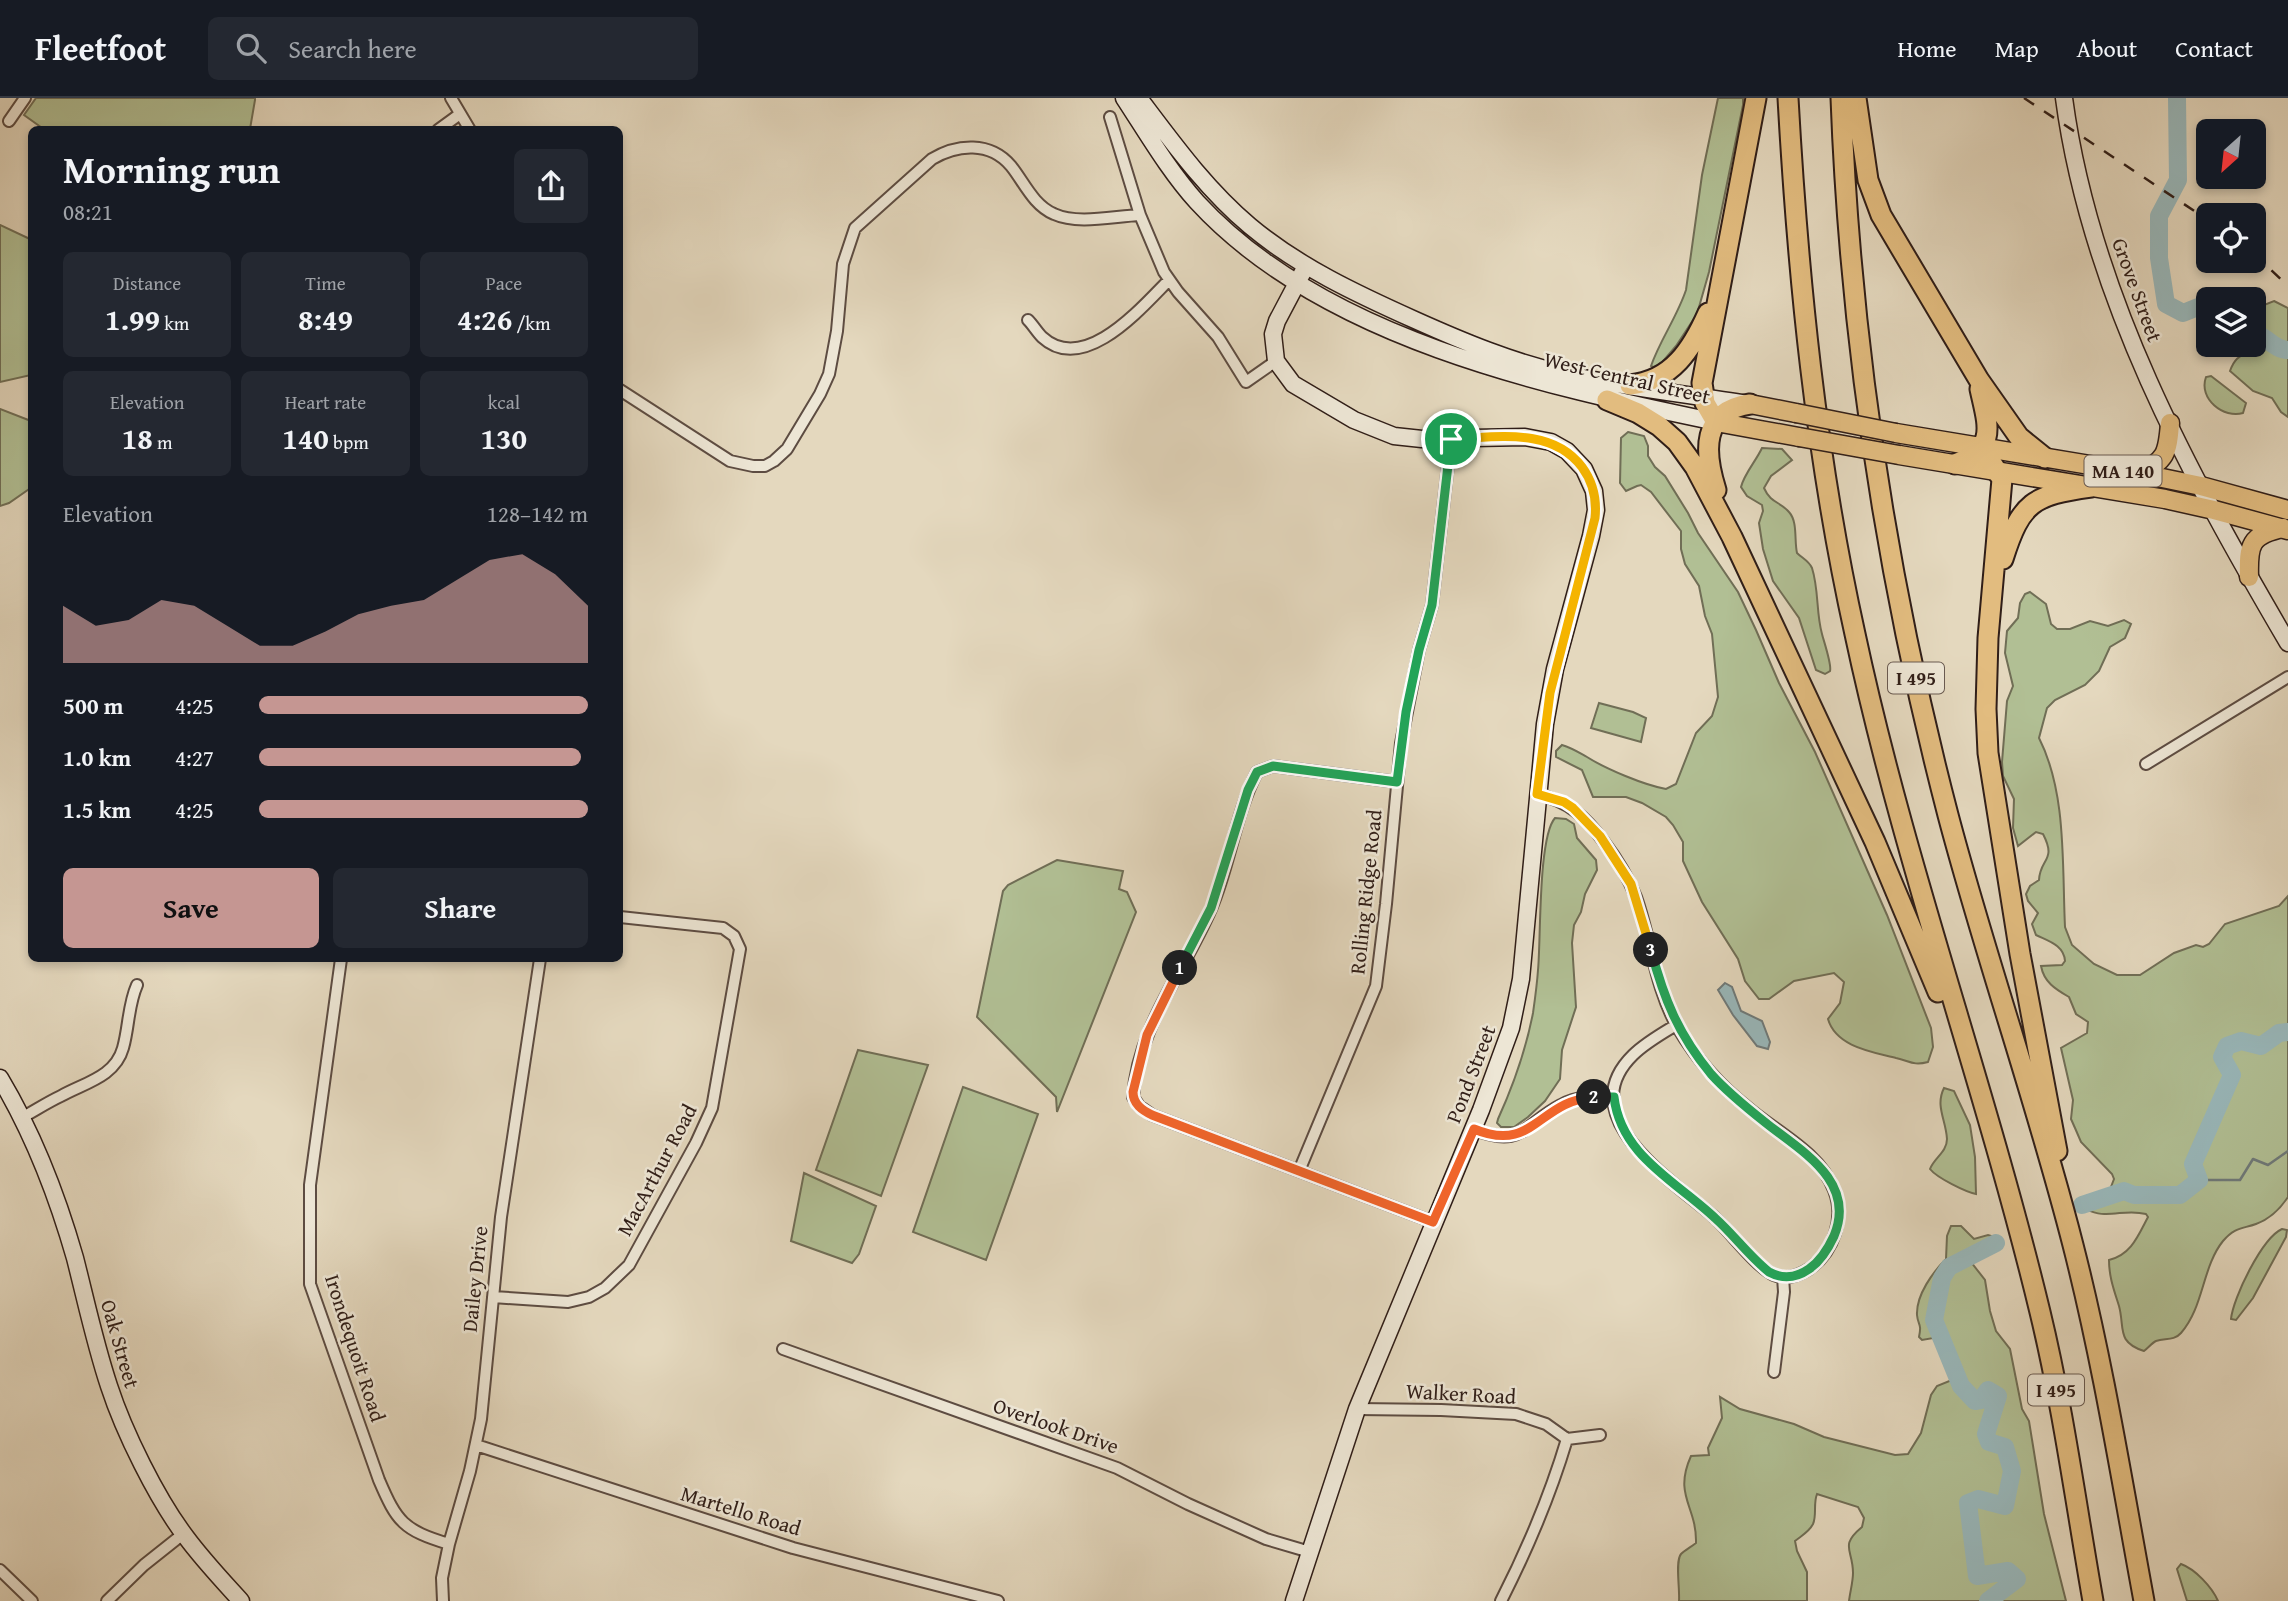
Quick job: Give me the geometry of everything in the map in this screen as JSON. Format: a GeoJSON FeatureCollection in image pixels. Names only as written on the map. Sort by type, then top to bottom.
{"type":"FeatureCollection","features":[{"type":"Feature","properties":{"kind":"highway"},"geometry":{"type":"LineString","coordinates":[[1717,422],[1707,409],[1702,383],[1756,98]]}},
{"type":"Feature","properties":{"kind":"highway","name":"I 495"},"geometry":{"type":"LineString","coordinates":[[1788,98],[1796,223],[1814,396],[1854,633],[1902,828],[2006,1182],[2040,1314],[2064,1430],[2093,1601]]}},
{"type":"Feature","properties":{"kind":"highway","name":"I 495"},"geometry":{"type":"LineString","coordinates":[[1841,98],[1856,314],[1873,454],[1903,621],[1948,816],[2072,1242],[2091,1320],[2144,1601]]}},
{"type":"Feature","properties":{"kind":"highway"},"geometry":{"type":"LineString","coordinates":[[1856,98],[1868,180],[1875,202],[1979,380],[2019,437],[2045,458]]}},
{"type":"Feature","properties":{"kind":"highway"},"geometry":{"type":"LineString","coordinates":[[1630,385],[1655,380],[1681,360],[1697,337],[1723,273]]}},
{"type":"Feature","properties":{"kind":"highway"},"geometry":{"type":"LineString","coordinates":[[1955,464],[1974,457],[1982,448],[1988,427],[1979,380]]}},
{"type":"Feature","properties":{"kind":"highway"},"geometry":{"type":"LineString","coordinates":[[1607,400],[1652,421],[1677,442],[1695,467],[1732,537],[1875,842],[1910,923],[1948,1015],[2006,1182]]}},
{"type":"Feature","properties":{"kind":"highway"},"geometry":{"type":"LineString","coordinates":[[1732,537],[1709,465],[1710,433],[1728,410],[1750,404]]}},
{"type":"Feature","properties":{"kind":"highway"},"geometry":{"type":"LineString","coordinates":[[1982,448],[2002,480],[1986,709],[1989,764],[2072,1242]]}},
{"type":"Feature","properties":{"kind":"highway"},"geometry":{"type":"LineString","coordinates":[[1992,593],[2009,538],[2027,508],[2054,492],[2091,488]]}},
{"type":"Feature","properties":{"kind":"main road","name":"West Central Street"},"geometry":{"type":"LineString","coordinates":[[1124,98],[1197,201],[1223,227],[1297,283],[1350,312],[1431,345],[1526,378],[1607,400],[1799,437],[2214,510]]}},
{"type":"Feature","properties":{"kind":"main road","name":"West Central Street"},"geometry":{"type":"LineString","coordinates":[[1139,98],[1210,189],[1250,226],[1336,284],[1494,354],[1564,374],[1750,404],[1896,433],[2201,486]]}},
{"type":"Feature","properties":{"kind":"main road","name":"Grove Street"},"geometry":{"type":"LineString","coordinates":[[2064,98],[2073,155],[2097,246],[2141,363],[2201,486]]}},
{"type":"Feature","properties":{"kind":"main road"},"geometry":{"type":"LineString","coordinates":[[1276,361],[1273,349],[1274,330],[1306,266]]}},
{"type":"Feature","properties":{"kind":"main road","name":"Pond Street"},"geometry":{"type":"LineString","coordinates":[[1276,361],[1286,377],[1303,391],[1375,430],[1413,439],[1525,437],[1545,440],[1562,447],[1584,469],[1594,491],[1596,509],[1550,693],[1517,999],[1506,1045],[1474,1129],[1357,1409],[1294,1601]]}},
{"type":"Feature","properties":{"kind":"main road"},"geometry":{"type":"LineString","coordinates":[[2138,474],[2152,468],[2165,456],[2170,423]]}},
{"type":"Feature","properties":{"kind":"main road"},"geometry":{"type":"LineString","coordinates":[[2201,486],[2288,643]]}},
{"type":"Feature","properties":{"kind":"main road","name":"MA 140"},"geometry":{"type":"LineString","coordinates":[[2201,486],[2288,510]]}},
{"type":"Feature","properties":{"kind":"main road","name":"MA 140"},"geometry":{"type":"LineString","coordinates":[[2214,510],[2285,529]]}},
{"type":"Feature","properties":{"kind":"main road"},"geometry":{"type":"LineString","coordinates":[[2249,576],[2248,554],[2253,541],[2266,531],[2285,529]]}},
{"type":"Feature","properties":{"kind":"main road","name":"Oak Street"},"geometry":{"type":"LineString","coordinates":[[0,1078],[23,1117],[41,1156],[63,1220],[109,1388],[136,1450],[183,1534],[241,1601]]}},
{"type":"Feature","properties":{"kind":"street"},"geometry":{"type":"LineString","coordinates":[[9,121],[25,98]]}},
{"type":"Feature","properties":{"kind":"street"},"geometry":{"type":"LineString","coordinates":[[451,98],[468,126]]}},
{"type":"Feature","properties":{"kind":"street"},"geometry":{"type":"LineString","coordinates":[[444,126],[460,114]]}},
{"type":"Feature","properties":{"kind":"street"},"geometry":{"type":"LineString","coordinates":[[1110,117],[1140,215],[1169,280],[1218,337],[1246,382],[1276,361]]}},
{"type":"Feature","properties":{"kind":"street"},"geometry":{"type":"LineString","coordinates":[[623,392],[730,461],[765,466],[774,461],[787,449],[829,374],[838,331],[843,264],[855,228],[941,153],[975,146],[991,151],[1006,160],[1034,199],[1056,216],[1083,218],[1140,215]]}},
{"type":"Feature","properties":{"kind":"street"},"geometry":{"type":"LineString","coordinates":[[1028,320],[1044,338],[1057,345],[1081,347],[1099,342],[1139,310],[1169,280]]}},
{"type":"Feature","properties":{"kind":"street","name":"Rolling Ridge Road"},"geometry":{"type":"LineString","coordinates":[[1299,1171],[1376,986],[1406,712],[1432,605],[1451,439]]}},
{"type":"Feature","properties":{"kind":"street"},"geometry":{"type":"LineString","coordinates":[[2146,764],[2288,677]]}},
{"type":"Feature","properties":{"kind":"street"},"geometry":{"type":"LineString","coordinates":[[1397,782],[1273,766],[1257,772],[1248,790],[1211,908],[1144,1042],[1133,1092],[1134,1101],[1142,1109],[1433,1222]]}},
{"type":"Feature","properties":{"kind":"street"},"geometry":{"type":"LineString","coordinates":[[1537,794],[1564,802],[1573,808],[1600,836],[1619,863],[1636,898],[1659,979],[1676,1025],[1713,1076],[1747,1108],[1810,1156],[1833,1186],[1838,1205],[1836,1231],[1829,1247],[1809,1269],[1797,1275],[1783,1277],[1765,1269],[1712,1215],[1664,1177],[1642,1155],[1622,1128],[1616,1115],[1614,1097],[1618,1078],[1629,1059],[1676,1025]]}},
{"type":"Feature","properties":{"kind":"street","name":"MacArthur Road"},"geometry":{"type":"LineString","coordinates":[[493,1297],[568,1302],[589,1297],[605,1288],[629,1265],[696,1143],[712,1108],[739,946],[734,936],[723,928],[623,917]]}},
{"type":"Feature","properties":{"kind":"street","name":"Irondequoit Road"},"geometry":{"type":"LineString","coordinates":[[341,962],[310,1185],[310,1284],[379,1480],[393,1511],[402,1523],[449,1544]]}},
{"type":"Feature","properties":{"kind":"street","name":"Dailey Drive"},"geometry":{"type":"LineString","coordinates":[[443,1601],[442,1578],[449,1544],[481,1419],[501,1217],[540,962]]}},
{"type":"Feature","properties":{"kind":"street"},"geometry":{"type":"LineString","coordinates":[[23,1117],[64,1094],[85,1086],[110,1069],[122,1050],[129,1009],[137,985]]}},
{"type":"Feature","properties":{"kind":"street"},"geometry":{"type":"LineString","coordinates":[[1474,1129],[1494,1136],[1513,1135],[1524,1132],[1567,1102],[1591,1097],[1614,1097]]}},
{"type":"Feature","properties":{"kind":"street"},"geometry":{"type":"LineString","coordinates":[[1774,1372],[1784,1292],[1783,1277]]}},
{"type":"Feature","properties":{"kind":"street","name":"Overlook Drive"},"geometry":{"type":"LineString","coordinates":[[783,1349],[1117,1468],[1266,1539],[1310,1552]]}},
{"type":"Feature","properties":{"kind":"street","name":"Walker Road"},"geometry":{"type":"LineString","coordinates":[[1357,1409],[1516,1414],[1546,1424],[1567,1439]]}},
{"type":"Feature","properties":{"kind":"street"},"geometry":{"type":"LineString","coordinates":[[1501,1601],[1529,1547],[1546,1506],[1567,1439],[1600,1435]]}},
{"type":"Feature","properties":{"kind":"street","name":"Martello Road"},"geometry":{"type":"LineString","coordinates":[[475,1445],[793,1548],[998,1601]]}},
{"type":"Feature","properties":{"kind":"street"},"geometry":{"type":"LineString","coordinates":[[107,1601],[144,1565],[183,1534]]}},
{"type":"Feature","properties":{"kind":"street"},"geometry":{"type":"LineString","coordinates":[[0,1570],[32,1601]]}},
{"type":"Feature","properties":{"kind":"green space"},"geometry":{"type":"Polygon","coordinates":[[[36,98],[255,98],[251,126],[39,126],[24,115],[36,98]]]}},
{"type":"Feature","properties":{"kind":"green space"},"geometry":{"type":"Polygon","coordinates":[[[1718,98],[1743,98],[1743,105],[1709,272],[1697,314],[1676,346],[1659,366],[1653,367],[1651,366],[1655,356],[1686,290],[1702,175],[1718,98]]]}},
{"type":"Feature","properties":{"kind":"green space"},"geometry":{"type":"Polygon","coordinates":[[[0,225],[28,238],[28,376],[0,382],[0,225]]]}},
{"type":"Feature","properties":{"kind":"green space"},"geometry":{"type":"Polygon","coordinates":[[[2274,301],[2288,308],[2288,417],[2281,412],[2272,398],[2253,391],[2230,371],[2239,357],[2266,357],[2266,304],[2274,301]]]}},
{"type":"Feature","properties":{"kind":"green space"},"geometry":{"type":"Polygon","coordinates":[[[2211,376],[2246,403],[2243,413],[2228,413],[2209,400],[2205,385],[2206,377],[2211,376]]]}},
{"type":"Feature","properties":{"kind":"green space"},"geometry":{"type":"Polygon","coordinates":[[[0,409],[28,420],[28,490],[0,506],[0,409]]]}},
{"type":"Feature","properties":{"kind":"green space"},"geometry":{"type":"Polygon","coordinates":[[[1628,432],[1644,436],[1648,456],[1665,476],[1698,533],[1738,592],[1779,683],[1815,752],[1887,915],[1931,1028],[1933,1047],[1928,1062],[1915,1063],[1866,1050],[1839,1036],[1828,1019],[1840,1003],[1844,982],[1834,973],[1794,981],[1769,999],[1759,999],[1745,981],[1738,959],[1702,902],[1683,861],[1683,842],[1673,825],[1666,817],[1626,797],[1593,797],[1582,770],[1556,757],[1556,751],[1562,745],[1625,776],[1666,789],[1676,784],[1696,733],[1712,716],[1718,697],[1712,634],[1699,586],[1685,564],[1681,549],[1681,531],[1651,492],[1641,485],[1626,491],[1620,483],[1621,438],[1628,432]]]}},
{"type":"Feature","properties":{"kind":"green space"},"geometry":{"type":"Polygon","coordinates":[[[1762,448],[1782,449],[1792,460],[1771,476],[1764,488],[1770,497],[1786,508],[1792,516],[1797,553],[1812,568],[1820,626],[1830,664],[1830,671],[1825,674],[1816,670],[1799,618],[1773,581],[1763,549],[1759,523],[1762,505],[1747,496],[1741,487],[1762,448]]]}},
{"type":"Feature","properties":{"kind":"green space"},"geometry":{"type":"Polygon","coordinates":[[[2030,592],[2046,604],[2051,624],[2057,629],[2070,629],[2090,621],[2108,626],[2124,620],[2131,624],[2125,638],[2110,647],[2099,671],[2085,685],[2055,700],[2047,708],[2039,738],[2048,759],[2059,806],[2065,927],[2072,945],[2094,964],[2117,975],[2140,975],[2174,953],[2196,945],[2203,947],[2209,944],[2225,924],[2279,906],[2288,896],[2288,1197],[2261,1222],[2227,1236],[2216,1251],[2189,1323],[2178,1336],[2156,1341],[2144,1351],[2125,1339],[2109,1260],[2128,1249],[2148,1217],[2141,1213],[2103,1214],[2084,1209],[2090,1196],[2109,1192],[2114,1179],[2081,1142],[2071,1119],[2073,1100],[2061,1048],[2087,1033],[2088,1022],[2076,1014],[2069,997],[2051,985],[2042,972],[2041,966],[2062,965],[2065,961],[2059,947],[2036,935],[2032,924],[2038,913],[2026,894],[2030,886],[2039,880],[2048,855],[2047,843],[2043,834],[2036,832],[2018,846],[2013,828],[2014,799],[2003,776],[2007,701],[2013,686],[2005,653],[2007,631],[2018,618],[2020,603],[2025,594],[2030,592]]]}},
{"type":"Feature","properties":{"kind":"green space"},"geometry":{"type":"Polygon","coordinates":[[[1599,703],[1646,718],[1641,742],[1591,728],[1599,703]]]}},
{"type":"Feature","properties":{"kind":"green space"},"geometry":{"type":"Polygon","coordinates":[[[1555,818],[1566,819],[1574,824],[1577,838],[1596,860],[1597,870],[1574,925],[1572,943],[1576,1007],[1562,1050],[1560,1079],[1545,1101],[1528,1117],[1514,1127],[1501,1127],[1497,1123],[1498,1119],[1527,1040],[1533,1013],[1543,867],[1550,829],[1555,818]]]}},
{"type":"Feature","properties":{"kind":"green space"},"geometry":{"type":"Polygon","coordinates":[[[1057,860],[1123,871],[1119,889],[1127,892],[1136,912],[1057,1112],[1056,1097],[977,1017],[1003,891],[1008,885],[1057,860]]]}},
{"type":"Feature","properties":{"kind":"green space"},"geometry":{"type":"Polygon","coordinates":[[[858,1050],[928,1065],[881,1196],[816,1170],[858,1050]]]}},
{"type":"Feature","properties":{"kind":"green space"},"geometry":{"type":"Polygon","coordinates":[[[963,1087],[1038,1114],[986,1260],[913,1232],[963,1087]]]}},
{"type":"Feature","properties":{"kind":"green space"},"geometry":{"type":"Polygon","coordinates":[[[1944,1088],[1954,1091],[1970,1125],[1975,1157],[1976,1194],[1952,1184],[1930,1169],[1943,1151],[1947,1139],[1941,1107],[1944,1088]]]}},
{"type":"Feature","properties":{"kind":"green space"},"geometry":{"type":"Polygon","coordinates":[[[804,1173],[876,1206],[859,1254],[852,1263],[791,1241],[804,1173]]]}},
{"type":"Feature","properties":{"kind":"green space"},"geometry":{"type":"Polygon","coordinates":[[[1951,1226],[1961,1226],[1974,1239],[1988,1235],[1998,1238],[1997,1244],[1971,1262],[1985,1280],[1996,1331],[2010,1349],[2022,1409],[2029,1421],[2044,1514],[2066,1601],[1849,1601],[1853,1573],[1849,1544],[1862,1527],[1864,1518],[1858,1507],[1817,1494],[1813,1524],[1795,1541],[1807,1572],[1807,1601],[1679,1601],[1679,1558],[1696,1543],[1685,1491],[1686,1470],[1691,1456],[1709,1455],[1708,1448],[1722,1418],[1720,1397],[1740,1409],[1794,1424],[1824,1437],[1895,1455],[1908,1454],[1921,1433],[1931,1395],[1937,1386],[1952,1380],[1953,1368],[1949,1358],[1933,1338],[1922,1340],[1919,1337],[1917,1315],[1922,1292],[1946,1259],[1947,1236],[1951,1226]]]}},
{"type":"Feature","properties":{"kind":"green space"},"geometry":{"type":"Polygon","coordinates":[[[2282,1229],[2287,1230],[2286,1237],[2253,1298],[2236,1320],[2231,1319],[2237,1297],[2250,1270],[2266,1244],[2282,1229]]]}},
{"type":"Feature","properties":{"kind":"green space"},"geometry":{"type":"Polygon","coordinates":[[[2181,1564],[2202,1579],[2218,1601],[2187,1601],[2177,1569],[2181,1564]]]}},
{"type":"Feature","properties":{"kind":"water"},"geometry":{"type":"Polygon","coordinates":[[[1725,983],[1732,987],[1741,1011],[1762,1021],[1770,1042],[1768,1049],[1757,1046],[1733,1015],[1718,990],[1725,983]]]}},
{"type":"Feature","properties":{"kind":"waterway"},"geometry":{"type":"LineString","coordinates":[[2177,98],[2178,180],[2159,216],[2159,258],[2166,304],[2183,313],[2196,308]]}},
{"type":"Feature","properties":{"kind":"waterway"},"geometry":{"type":"LineString","coordinates":[[2266,339],[2279,348],[2288,350]]}},
{"type":"Feature","properties":{"kind":"waterway"},"geometry":{"type":"LineString","coordinates":[[2082,1205],[2124,1191],[2134,1195],[2180,1195],[2199,1180],[2193,1164],[2232,1075],[2222,1057],[2227,1046],[2241,1041],[2261,1046],[2279,1033],[2288,1032]]}},
{"type":"Feature","properties":{"kind":"waterway"},"geometry":{"type":"LineString","coordinates":[[2199,1180],[2240,1180],[2253,1159],[2268,1165],[2288,1151]]}},
{"type":"Feature","properties":{"kind":"waterway"},"geometry":{"type":"LineString","coordinates":[[1988,1601],[2017,1579],[2008,1571],[1977,1576],[1968,1503],[1978,1499],[2005,1506],[2012,1471],[2005,1447],[1989,1442],[1986,1434],[1998,1396],[1988,1390],[1981,1400],[1975,1401],[1961,1386],[1934,1320],[1942,1278],[1949,1267],[1996,1243]]}},
{"type":"Feature","properties":{"kind":"railway"},"geometry":{"type":"LineString","coordinates":[[2024,98],[2196,212]]}},
{"type":"Feature","properties":{"kind":"railway"},"geometry":{"type":"LineString","coordinates":[[2266,265],[2288,286]]}},
{"type":"Feature","properties":{"kind":"route"},"geometry":{"type":"LineString","coordinates":[[1525,437],[1551,442],[1571,455],[1584,469],[1592,485],[1596,501],[1595,518],[1550,693],[1537,794],[1564,802],[1573,808],[1590,824],[1619,863],[1636,898],[1669,1010],[1692,1051],[1731,1094],[1810,1156],[1830,1181],[1839,1211],[1836,1231],[1818,1262],[1797,1275],[1780,1277],[1769,1272],[1712,1215],[1653,1167],[1622,1128],[1616,1115],[1614,1097],[1574,1099],[1559,1106],[1524,1132],[1513,1135],[1494,1136],[1474,1129],[1433,1222],[1152,1115],[1134,1101],[1133,1092],[1147,1035],[1211,908],[1248,790],[1257,772],[1273,766],[1397,782],[1406,712],[1432,605],[1451,439],[1525,437]]}}]}
